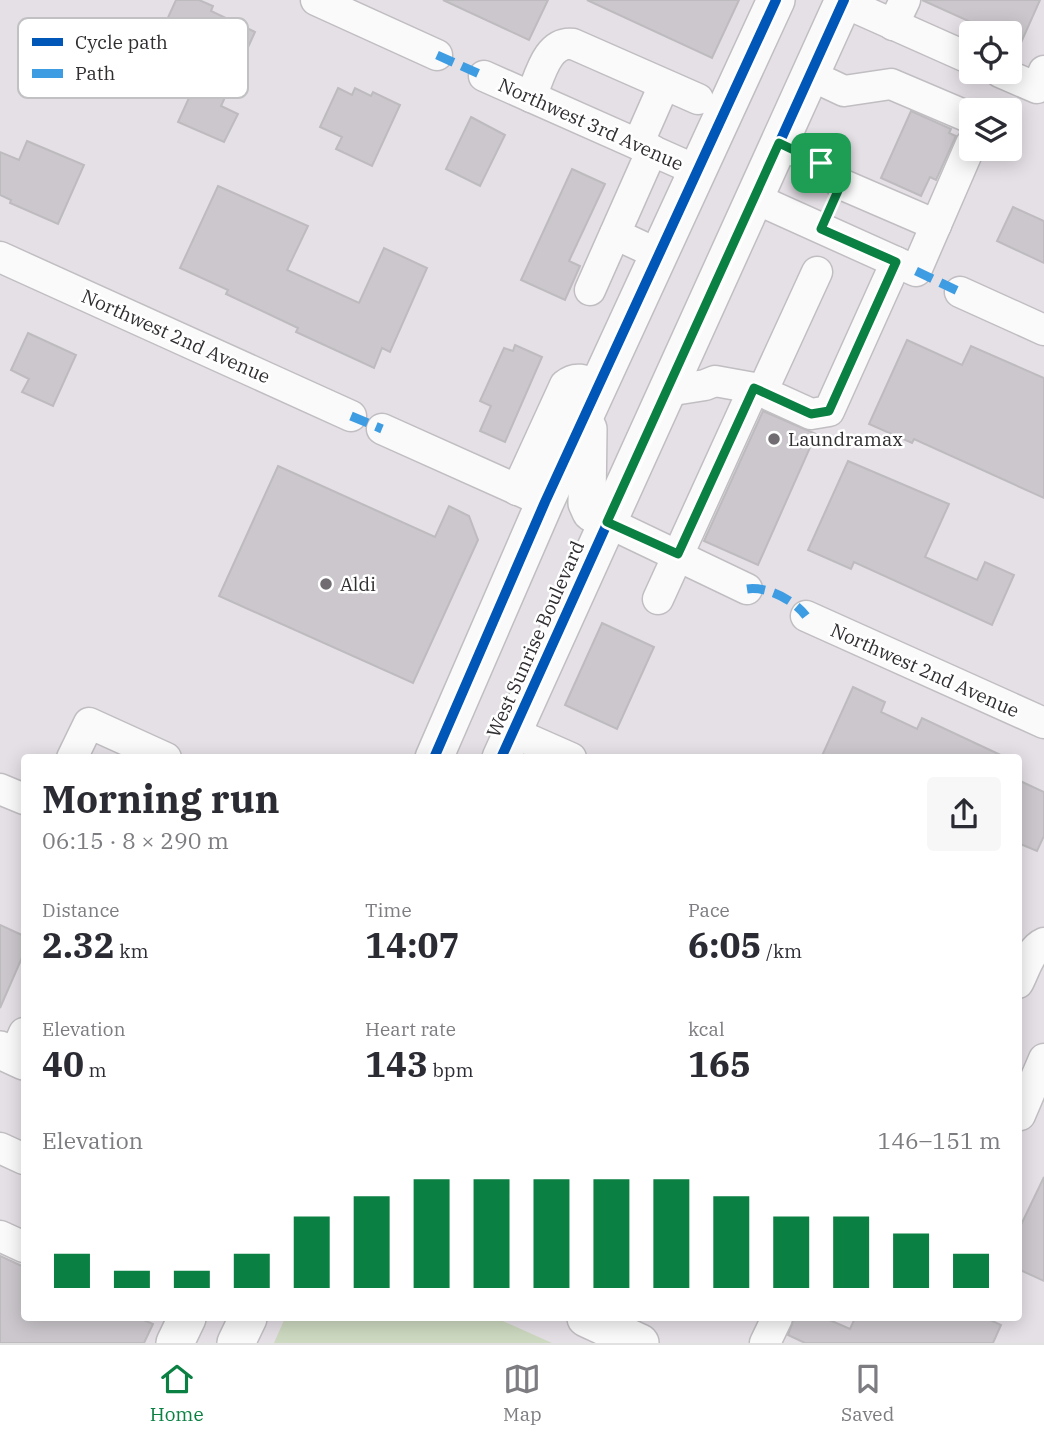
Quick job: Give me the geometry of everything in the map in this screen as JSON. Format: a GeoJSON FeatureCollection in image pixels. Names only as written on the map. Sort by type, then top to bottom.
{"type":"FeatureCollection","features":[{"type":"Feature","properties":{"kind":"main road"},"geometry":{"type":"LineString","coordinates":[[435,754],[531,496],[594,399],[776,0]]}},
{"type":"Feature","properties":{"kind":"main road","name":"West Sunrise Boulevard"},"geometry":{"type":"LineString","coordinates":[[507,745],[843,1]]}},
{"type":"Feature","properties":{"kind":"main road"},"geometry":{"type":"LineString","coordinates":[[594,399],[587,503],[591,512],[607,522]]}},
{"type":"Feature","properties":{"kind":"main road"},"geometry":{"type":"LineString","coordinates":[[175,1343],[186,1321]]}},
{"type":"Feature","properties":{"kind":"main road"},"geometry":{"type":"LineString","coordinates":[[236,1343],[247,1321]]}},
{"type":"Feature","properties":{"kind":"main road"},"geometry":{"type":"LineString","coordinates":[[592,1321],[640,1343]]}},
{"type":"Feature","properties":{"kind":"street"},"geometry":{"type":"LineString","coordinates":[[316,0],[437,55]]}},
{"type":"Feature","properties":{"kind":"street"},"geometry":{"type":"LineString","coordinates":[[843,1],[899,13],[959,51]]}},
{"type":"Feature","properties":{"kind":"street"},"geometry":{"type":"LineString","coordinates":[[531,97],[553,48],[563,43],[573,44],[698,99]]}},
{"type":"Feature","properties":{"kind":"street"},"geometry":{"type":"LineString","coordinates":[[1022,82],[1037,88],[1044,71]]}},
{"type":"Feature","properties":{"kind":"street"},"geometry":{"type":"LineString","coordinates":[[810,75],[844,91],[891,84],[959,113]]}},
{"type":"Feature","properties":{"kind":"street","name":"Northwest 3rd Avenue"},"geometry":{"type":"LineString","coordinates":[[484,76],[698,171]]}},
{"type":"Feature","properties":{"kind":"street"},"geometry":{"type":"LineString","coordinates":[[590,290],[615,234],[664,85]]}},
{"type":"Feature","properties":{"kind":"street"},"geometry":{"type":"LineString","coordinates":[[779,143],[821,163],[841,184],[936,225]]}},
{"type":"Feature","properties":{"kind":"street"},"geometry":{"type":"LineString","coordinates":[[667,391],[715,381],[758,390],[811,414],[829,411],[906,267],[936,225],[964,161]]}},
{"type":"Feature","properties":{"kind":"street"},"geometry":{"type":"LineString","coordinates":[[821,229],[841,184]]}},
{"type":"Feature","properties":{"kind":"street"},"geometry":{"type":"LineString","coordinates":[[754,198],[906,267]]}},
{"type":"Feature","properties":{"kind":"street"},"geometry":{"type":"LineString","coordinates":[[615,234],[660,254]]}},
{"type":"Feature","properties":{"kind":"street","name":"Northwest 2nd Avenue"},"geometry":{"type":"LineString","coordinates":[[0,257],[351,416]]}},
{"type":"Feature","properties":{"kind":"street"},"geometry":{"type":"LineString","coordinates":[[657,599],[817,272]]}},
{"type":"Feature","properties":{"kind":"street"},"geometry":{"type":"LineString","coordinates":[[960,292],[1044,330]]}},
{"type":"Feature","properties":{"kind":"street"},"geometry":{"type":"LineString","coordinates":[[382,429],[531,496]]}},
{"type":"Feature","properties":{"kind":"street"},"geometry":{"type":"LineString","coordinates":[[607,522],[747,589]]}},
{"type":"Feature","properties":{"kind":"street","name":"Northwest 2nd Avenue"},"geometry":{"type":"LineString","coordinates":[[806,617],[1044,723]]}},
{"type":"Feature","properties":{"kind":"street"},"geometry":{"type":"LineString","coordinates":[[74,754],[89,723],[148,754]]}},
{"type":"Feature","properties":{"kind":"street"},"geometry":{"type":"LineString","coordinates":[[507,745],[551,754]]}},
{"type":"Feature","properties":{"kind":"street"},"geometry":{"type":"LineString","coordinates":[[0,789],[21,798]]}},
{"type":"Feature","properties":{"kind":"street"},"geometry":{"type":"LineString","coordinates":[[1022,975],[1031,956],[1039,945],[1044,943]]}},
{"type":"Feature","properties":{"kind":"street"},"geometry":{"type":"LineString","coordinates":[[1028,1118],[1044,1059]]}},
{"type":"Feature","properties":{"kind":"street"},"geometry":{"type":"LineString","coordinates":[[0,1148],[21,1158]]}},
{"type":"Feature","properties":{"kind":"street"},"geometry":{"type":"LineString","coordinates":[[0,1236],[21,1246]]}},
{"type":"Feature","properties":{"kind":"street"},"geometry":{"type":"LineString","coordinates":[[765,1343],[776,1321]]}},
{"type":"Feature","properties":{"kind":"green space"},"geometry":{"type":"Polygon","coordinates":[[[284,1321],[503,1321],[552,1343],[274,1343],[284,1321]]]}},
{"type":"Feature","properties":{"kind":"building"},"geometry":{"type":"Polygon","coordinates":[[[176,0],[199,0],[213,6],[211,11],[226,18],[168,18],[176,0]]]}},
{"type":"Feature","properties":{"kind":"building"},"geometry":{"type":"Polygon","coordinates":[[[443,0],[548,0],[529,40],[443,0]]]}},
{"type":"Feature","properties":{"kind":"building"},"geometry":{"type":"Polygon","coordinates":[[[587,0],[739,0],[712,58],[587,0]]]}},
{"type":"Feature","properties":{"kind":"building"},"geometry":{"type":"Polygon","coordinates":[[[922,0],[1040,0],[1022,40],[1022,21],[968,21],[922,0]]]}},
{"type":"Feature","properties":{"kind":"building"},"geometry":{"type":"Polygon","coordinates":[[[248,29],[255,32],[248,47],[248,29]]]}},
{"type":"Feature","properties":{"kind":"building"},"geometry":{"type":"Polygon","coordinates":[[[338,88],[352,95],[355,88],[371,96],[373,92],[400,105],[372,166],[336,149],[342,137],[320,127],[338,88]]]}},
{"type":"Feature","properties":{"kind":"building"},"geometry":{"type":"Polygon","coordinates":[[[189,98],[225,98],[221,106],[238,114],[224,142],[178,122],[189,98]]]}},
{"type":"Feature","properties":{"kind":"building"},"geometry":{"type":"Polygon","coordinates":[[[911,111],[951,129],[949,133],[956,136],[936,180],[930,177],[921,196],[881,178],[911,111]]]}},
{"type":"Feature","properties":{"kind":"building"},"geometry":{"type":"Polygon","coordinates":[[[471,117],[505,135],[480,186],[446,169],[471,117]]]}},
{"type":"Feature","properties":{"kind":"building"},"geometry":{"type":"Polygon","coordinates":[[[27,141],[84,165],[58,224],[10,203],[11,200],[0,195],[0,152],[19,160],[27,141]]]}},
{"type":"Feature","properties":{"kind":"building"},"geometry":{"type":"Polygon","coordinates":[[[572,169],[605,184],[569,261],[580,266],[565,300],[521,280],[572,169]]]}},
{"type":"Feature","properties":{"kind":"building"},"geometry":{"type":"Polygon","coordinates":[[[218,186],[308,226],[287,270],[359,303],[384,248],[427,268],[390,352],[382,348],[374,368],[296,332],[298,328],[226,294],[228,290],[180,268],[218,186]]]}},
{"type":"Feature","properties":{"kind":"building"},"geometry":{"type":"Polygon","coordinates":[[[1013,207],[1044,221],[1044,263],[997,241],[1013,207]]]}},
{"type":"Feature","properties":{"kind":"building"},"geometry":{"type":"Polygon","coordinates":[[[28,333],[76,355],[53,406],[22,392],[29,379],[11,370],[28,333]]]}},
{"type":"Feature","properties":{"kind":"building"},"geometry":{"type":"Polygon","coordinates":[[[907,340],[962,365],[971,346],[1044,378],[1044,498],[914,439],[912,443],[869,424],[907,340]]]}},
{"type":"Feature","properties":{"kind":"building"},"geometry":{"type":"Polygon","coordinates":[[[515,345],[542,357],[505,442],[480,431],[491,406],[480,401],[504,348],[513,351],[515,345]]]}},
{"type":"Feature","properties":{"kind":"building"},"geometry":{"type":"Polygon","coordinates":[[[763,411],[816,434],[758,565],[704,541],[763,411]]]}},
{"type":"Feature","properties":{"kind":"building"},"geometry":{"type":"Polygon","coordinates":[[[848,461],[949,504],[925,557],[977,580],[985,562],[1014,575],[992,625],[854,562],[851,569],[808,550],[848,461]]]}},
{"type":"Feature","properties":{"kind":"building"},"geometry":{"type":"Polygon","coordinates":[[[278,466],[435,537],[449,506],[469,516],[478,540],[413,683],[219,596],[278,466]]]}},
{"type":"Feature","properties":{"kind":"building"},"geometry":{"type":"Polygon","coordinates":[[[602,623],[654,647],[617,729],[565,705],[602,623]]]}},
{"type":"Feature","properties":{"kind":"building"},"geometry":{"type":"Polygon","coordinates":[[[853,687],[885,702],[881,712],[917,729],[922,718],[998,754],[823,754],[853,687]]]}},
{"type":"Feature","properties":{"kind":"building"},"geometry":{"type":"Polygon","coordinates":[[[1022,782],[1044,792],[1044,836],[1037,851],[1022,845],[1022,782]]]}},
{"type":"Feature","properties":{"kind":"building"},"geometry":{"type":"Polygon","coordinates":[[[0,925],[21,935],[21,960],[0,1008],[0,925]]]}},
{"type":"Feature","properties":{"kind":"building"},"geometry":{"type":"Polygon","coordinates":[[[1044,1177],[1044,1281],[1022,1271],[1022,1223],[1044,1177]]]}},
{"type":"Feature","properties":{"kind":"building"},"geometry":{"type":"Polygon","coordinates":[[[0,1256],[21,1266],[21,1321],[146,1321],[153,1324],[144,1343],[0,1343],[0,1256]]]}},
{"type":"Feature","properties":{"kind":"building"},"geometry":{"type":"Polygon","coordinates":[[[793,1321],[832,1321],[850,1329],[854,1321],[992,1321],[1001,1325],[993,1343],[805,1343],[788,1335],[793,1321]]]}},
{"type":"Feature","properties":{"kind":"marked path"},"geometry":{"type":"LineString","coordinates":[[437,55],[484,76]]}},
{"type":"Feature","properties":{"kind":"marked path"},"geometry":{"type":"LineString","coordinates":[[916,271],[960,292]]}},
{"type":"Feature","properties":{"kind":"marked path"},"geometry":{"type":"LineString","coordinates":[[351,416],[382,429]]}},
{"type":"Feature","properties":{"kind":"marked path"},"geometry":{"type":"LineString","coordinates":[[747,589],[780,595],[806,616]]}},
{"type":"Feature","properties":{"kind":"cycle path"},"geometry":{"type":"LineString","coordinates":[[436,754],[545,502],[776,0]]}},
{"type":"Feature","properties":{"kind":"cycle path"},"geometry":{"type":"LineString","coordinates":[[503,754],[844,0]]}},
{"type":"Feature","properties":{"kind":"place","name":"Laundramax"},"geometry":{"type":"Point","coordinates":[774,439]}},
{"type":"Feature","properties":{"kind":"place","name":"Aldi"},"geometry":{"type":"Point","coordinates":[326,584]}},
{"type":"Feature","properties":{"kind":"route"},"geometry":{"type":"LineString","coordinates":[[779,143],[821,163],[841,184],[821,229],[896,262],[829,411],[811,414],[754,388],[678,554],[607,522],[779,143]]}}]}
